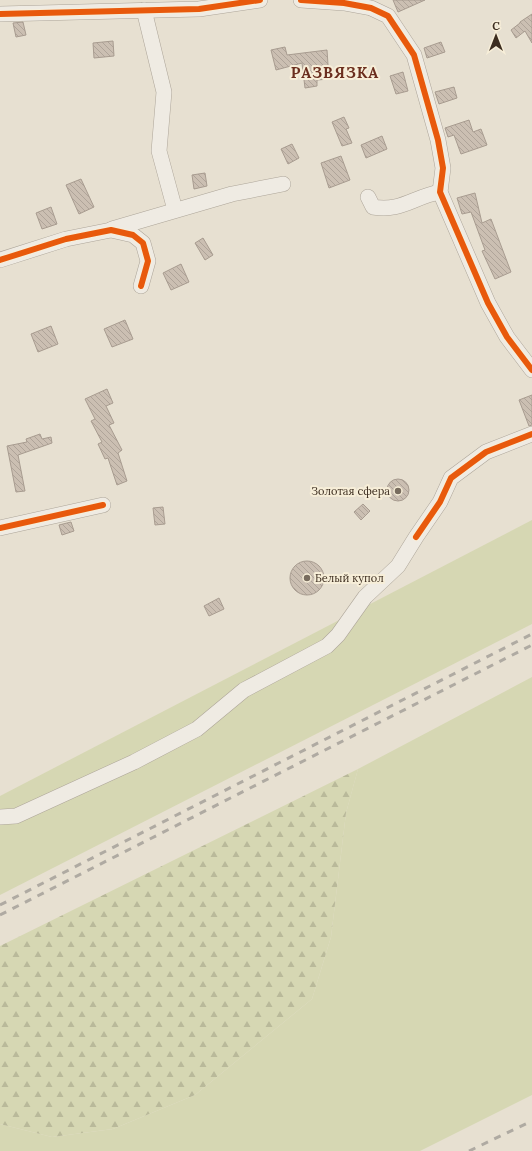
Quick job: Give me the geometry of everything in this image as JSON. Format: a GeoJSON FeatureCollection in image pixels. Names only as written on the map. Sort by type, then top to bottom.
{"type":"FeatureCollection","features":[{"type":"Feature","properties":{"kind":"street"},"geometry":{"type":"LineString","coordinates":[[0,14],[199,9],[260,0]]}},
{"type":"Feature","properties":{"kind":"street"},"geometry":{"type":"LineString","coordinates":[[300,0],[344,3],[371,8],[388,16],[414,55],[443,168],[440,192],[488,303],[507,337],[532,370]]}},
{"type":"Feature","properties":{"kind":"street"},"geometry":{"type":"LineString","coordinates":[[144,10],[164,92],[159,151],[175,210]]}},
{"type":"Feature","properties":{"kind":"street"},"geometry":{"type":"LineString","coordinates":[[0,260],[66,239],[111,230],[232,194],[283,184]]}},
{"type":"Feature","properties":{"kind":"street"},"geometry":{"type":"LineString","coordinates":[[368,197],[373,207],[394,209],[427,194],[440,192]]}},
{"type":"Feature","properties":{"kind":"street"},"geometry":{"type":"LineString","coordinates":[[111,230],[133,235],[143,243],[148,261],[141,286]]}},
{"type":"Feature","properties":{"kind":"street"},"geometry":{"type":"LineString","coordinates":[[0,817],[16,816],[134,762],[197,729],[244,690],[327,646],[338,634],[365,597],[398,566],[440,502],[451,478],[486,452],[532,434]]}},
{"type":"Feature","properties":{"kind":"street"},"geometry":{"type":"LineString","coordinates":[[0,528],[103,505]]}},
{"type":"Feature","properties":{"kind":"green space"},"geometry":{"type":"Polygon","coordinates":[[[532,520],[532,624],[0,895],[0,796],[532,520]]]}},
{"type":"Feature","properties":{"kind":"green space"},"geometry":{"type":"Polygon","coordinates":[[[532,677],[532,1095],[420,1151],[0,1151],[0,1124],[52,1137],[113,1129],[195,1095],[312,999],[331,937],[346,813],[358,769],[532,677]]]}},
{"type":"Feature","properties":{"kind":"green space"},"geometry":{"type":"Polygon","coordinates":[[[358,769],[346,813],[331,937],[312,999],[195,1095],[113,1129],[52,1137],[0,1124],[0,946],[358,769]]]}},
{"type":"Feature","properties":{"kind":"building"},"geometry":{"type":"Polygon","coordinates":[[[393,0],[425,0],[398,12],[393,0]]]}},
{"type":"Feature","properties":{"kind":"building"},"geometry":{"type":"Polygon","coordinates":[[[532,14],[532,43],[525,31],[516,38],[511,30],[532,14]]]}},
{"type":"Feature","properties":{"kind":"building"},"geometry":{"type":"Polygon","coordinates":[[[23,22],[26,35],[16,37],[13,23],[23,22]]]}},
{"type":"Feature","properties":{"kind":"building"},"geometry":{"type":"Polygon","coordinates":[[[113,41],[114,56],[94,58],[93,43],[113,41]]]}},
{"type":"Feature","properties":{"kind":"building"},"geometry":{"type":"Polygon","coordinates":[[[441,42],[445,52],[427,58],[424,48],[441,42]]]}},
{"type":"Feature","properties":{"kind":"building"},"geometry":{"type":"Polygon","coordinates":[[[285,47],[287,55],[327,50],[329,79],[317,80],[317,86],[305,88],[302,63],[276,70],[271,50],[285,47]]]}},
{"type":"Feature","properties":{"kind":"building"},"geometry":{"type":"Polygon","coordinates":[[[403,72],[408,91],[396,94],[390,76],[403,72]]]}},
{"type":"Feature","properties":{"kind":"building"},"geometry":{"type":"Polygon","coordinates":[[[454,87],[457,98],[439,104],[435,92],[454,87]]]}},
{"type":"Feature","properties":{"kind":"building"},"geometry":{"type":"Polygon","coordinates":[[[344,117],[349,128],[346,129],[352,143],[342,146],[332,122],[344,117]]]}},
{"type":"Feature","properties":{"kind":"building"},"geometry":{"type":"Polygon","coordinates":[[[469,120],[473,132],[481,129],[487,145],[461,154],[454,135],[448,137],[445,128],[469,120]]]}},
{"type":"Feature","properties":{"kind":"building"},"geometry":{"type":"Polygon","coordinates":[[[382,136],[387,149],[366,158],[361,145],[382,136]]]}},
{"type":"Feature","properties":{"kind":"building"},"geometry":{"type":"Polygon","coordinates":[[[292,144],[299,158],[288,164],[281,149],[292,144]]]}},
{"type":"Feature","properties":{"kind":"building"},"geometry":{"type":"Polygon","coordinates":[[[341,156],[350,180],[329,188],[321,163],[341,156]]]}},
{"type":"Feature","properties":{"kind":"building"},"geometry":{"type":"Polygon","coordinates":[[[205,173],[207,186],[194,189],[192,175],[205,173]]]}},
{"type":"Feature","properties":{"kind":"building"},"geometry":{"type":"Polygon","coordinates":[[[81,179],[94,207],[79,214],[66,185],[81,179]]]}},
{"type":"Feature","properties":{"kind":"building"},"geometry":{"type":"Polygon","coordinates":[[[475,193],[482,223],[491,219],[511,272],[495,279],[482,251],[485,250],[471,212],[462,214],[457,198],[475,193]]]}},
{"type":"Feature","properties":{"kind":"building"},"geometry":{"type":"Polygon","coordinates":[[[51,207],[57,224],[42,229],[36,213],[51,207]]]}},
{"type":"Feature","properties":{"kind":"building"},"geometry":{"type":"Polygon","coordinates":[[[203,238],[213,255],[205,260],[195,243],[203,238]]]}},
{"type":"Feature","properties":{"kind":"building"},"geometry":{"type":"Polygon","coordinates":[[[181,264],[189,282],[171,290],[163,273],[181,264]]]}},
{"type":"Feature","properties":{"kind":"building"},"geometry":{"type":"Polygon","coordinates":[[[125,320],[133,339],[112,347],[104,329],[125,320]]]}},
{"type":"Feature","properties":{"kind":"building"},"geometry":{"type":"Polygon","coordinates":[[[51,326],[58,344],[38,352],[31,334],[51,326]]]}},
{"type":"Feature","properties":{"kind":"building"},"geometry":{"type":"Polygon","coordinates":[[[107,389],[113,403],[106,406],[114,423],[109,425],[122,450],[118,453],[127,481],[117,485],[108,458],[105,459],[98,444],[102,442],[91,421],[95,419],[85,399],[107,389]]]}},
{"type":"Feature","properties":{"kind":"building"},"geometry":{"type":"Polygon","coordinates":[[[532,395],[532,425],[529,426],[519,400],[532,395]]]}},
{"type":"Feature","properties":{"kind":"building"},"geometry":{"type":"Polygon","coordinates":[[[40,434],[42,439],[51,437],[52,443],[18,455],[25,491],[16,492],[7,446],[27,442],[26,439],[40,434]]]}},
{"type":"Feature","properties":{"kind":"building","name":"Золотая сфера"},"geometry":{"type":"Polygon","coordinates":[[[398,479],[406,482],[409,490],[406,498],[398,501],[390,498],[387,490],[390,482],[398,479]]]}},
{"type":"Feature","properties":{"kind":"building"},"geometry":{"type":"Polygon","coordinates":[[[363,504],[370,511],[361,520],[354,512],[363,504]]]}},
{"type":"Feature","properties":{"kind":"building"},"geometry":{"type":"Polygon","coordinates":[[[163,507],[165,524],[155,525],[153,508],[163,507]]]}},
{"type":"Feature","properties":{"kind":"building"},"geometry":{"type":"Polygon","coordinates":[[[71,522],[74,531],[62,535],[59,525],[71,522]]]}},
{"type":"Feature","properties":{"kind":"building","name":"Белый купол"},"geometry":{"type":"Polygon","coordinates":[[[304,561],[310,561],[319,566],[323,572],[323,584],[319,590],[310,595],[304,595],[295,590],[290,581],[290,575],[295,566],[304,561]]]}},
{"type":"Feature","properties":{"kind":"building"},"geometry":{"type":"Polygon","coordinates":[[[219,598],[224,609],[209,616],[204,606],[219,598]]]}},
{"type":"Feature","properties":{"kind":"railway"},"geometry":{"type":"LineString","coordinates":[[0,905],[532,634]]}},
{"type":"Feature","properties":{"kind":"railway"},"geometry":{"type":"LineString","coordinates":[[0,915],[532,645]]}},
{"type":"Feature","properties":{"kind":"railway"},"geometry":{"type":"LineString","coordinates":[[469,1151],[532,1121]]}},
{"type":"Feature","properties":{"kind":"cycle path"},"geometry":{"type":"LineString","coordinates":[[0,14],[199,9],[260,0]]}},
{"type":"Feature","properties":{"kind":"cycle path"},"geometry":{"type":"LineString","coordinates":[[301,0],[344,3],[371,8],[388,16],[414,55],[438,140],[443,168],[440,192],[488,303],[507,337],[532,370]]}},
{"type":"Feature","properties":{"kind":"cycle path"},"geometry":{"type":"LineString","coordinates":[[0,260],[66,239],[111,230],[133,235],[143,243],[148,261],[141,286]]}},
{"type":"Feature","properties":{"kind":"cycle path"},"geometry":{"type":"LineString","coordinates":[[416,537],[440,502],[451,478],[486,452],[532,434]]}},
{"type":"Feature","properties":{"kind":"cycle path"},"geometry":{"type":"LineString","coordinates":[[0,528],[103,505]]}},
{"type":"Feature","properties":{"kind":"place","name":"Золотая сфера"},"geometry":{"type":"Point","coordinates":[398,491]}},
{"type":"Feature","properties":{"kind":"place","name":"Белый купол"},"geometry":{"type":"Point","coordinates":[307,578]}},
{"type":"Feature","properties":{"kind":"district","name":"РАЗВЯЗКА"},"geometry":{"type":"Point","coordinates":[335,72]}}]}
